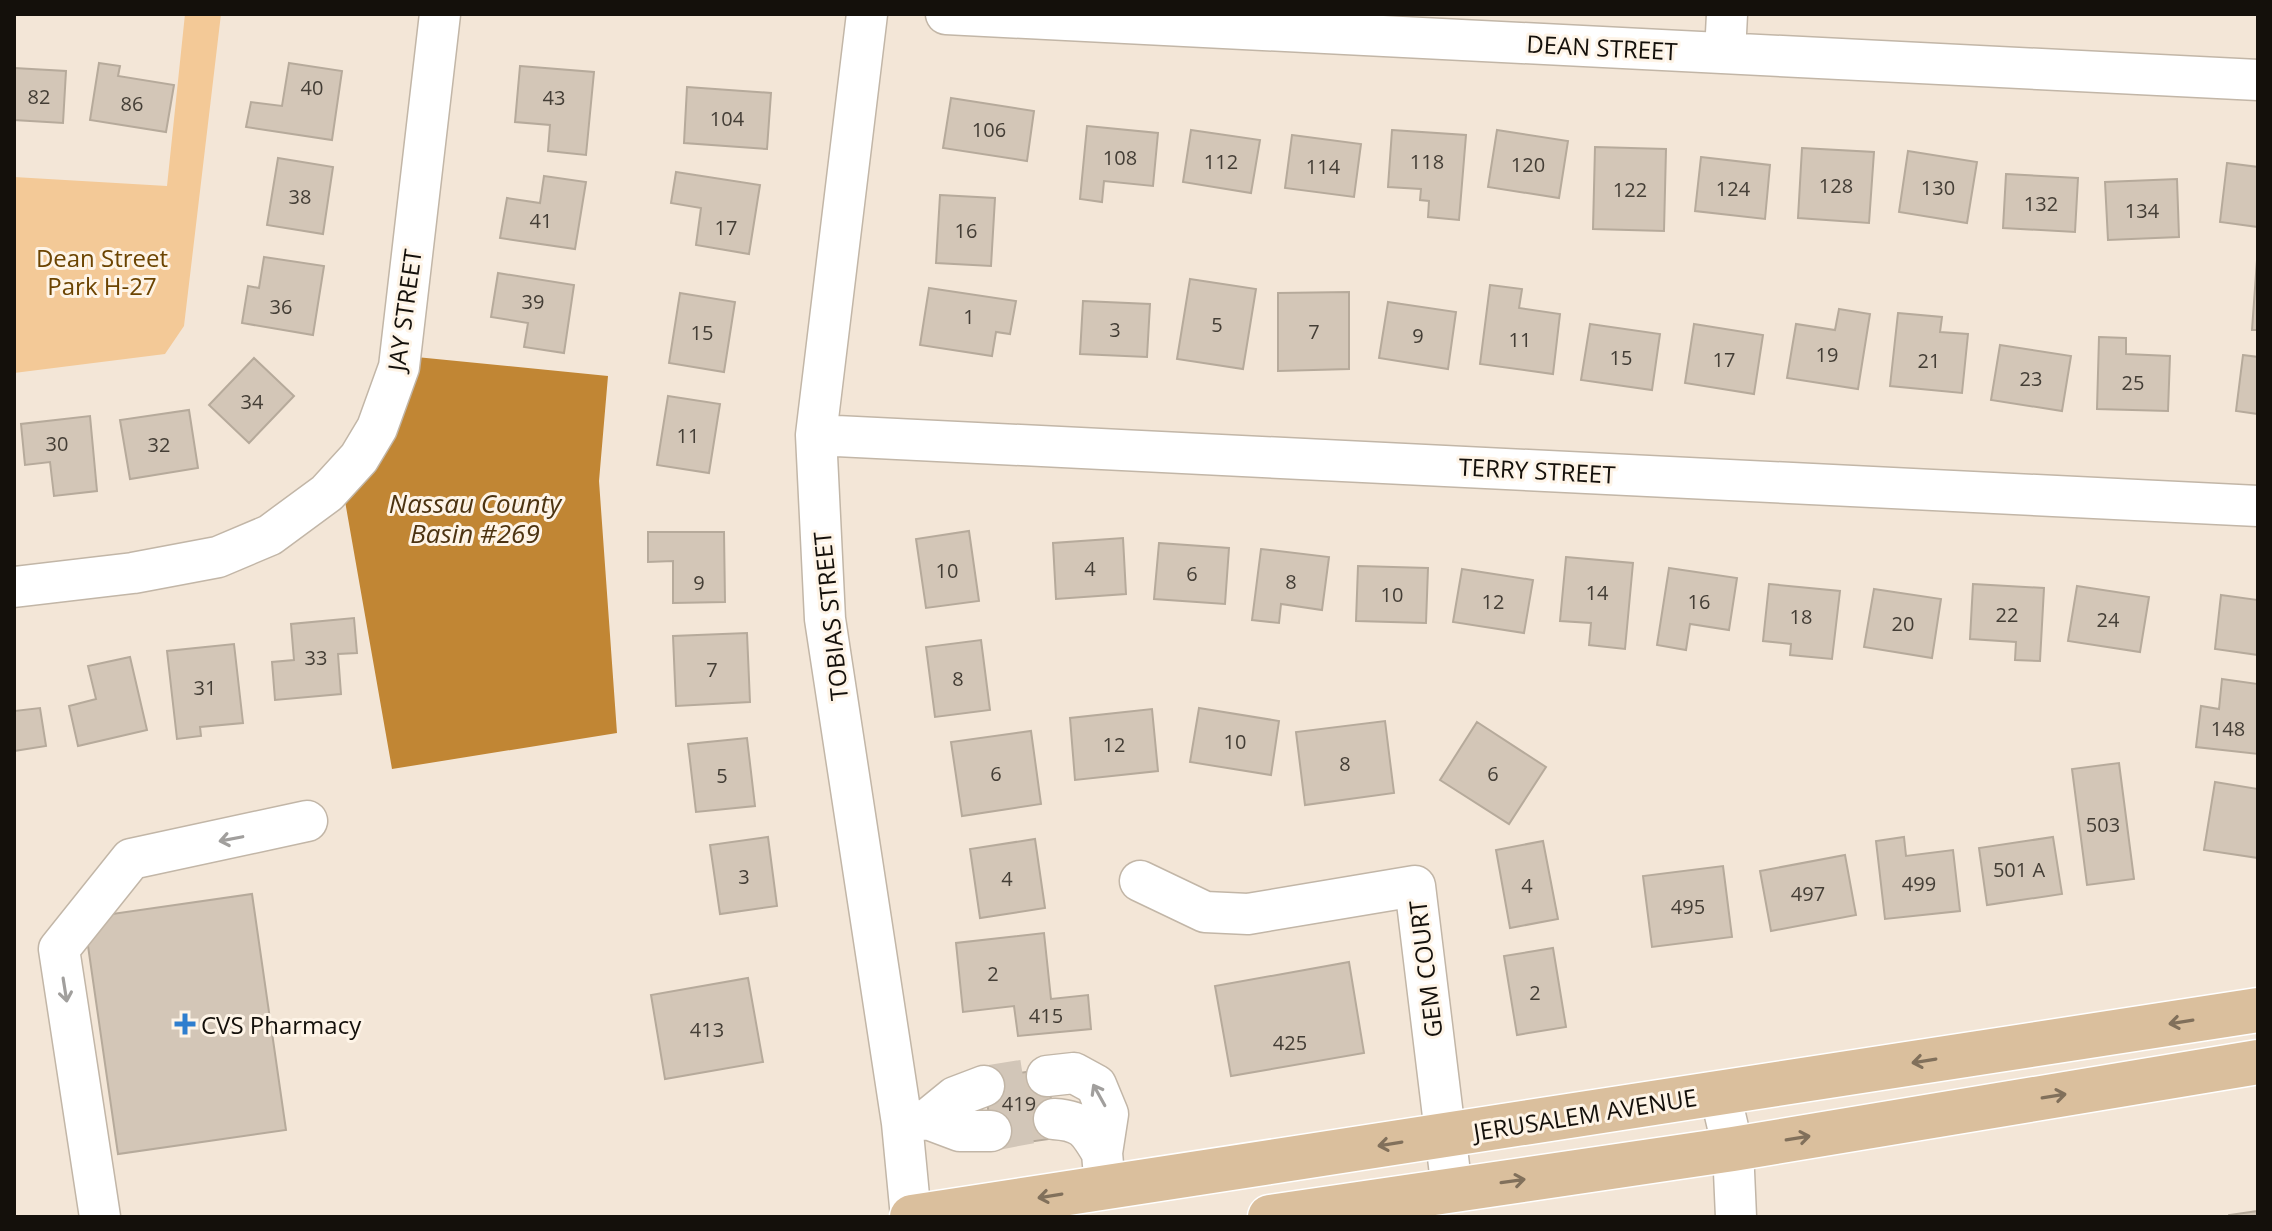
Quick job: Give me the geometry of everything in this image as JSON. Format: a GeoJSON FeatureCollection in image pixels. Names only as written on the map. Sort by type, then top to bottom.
{"type":"FeatureCollection","features":[{"type":"Feature","properties":{"kind":"main road","name":"JERUSALEM AVENUE"},"geometry":{"type":"LineString","coordinates":[[911,1217],[1104,1170],[1445,1135],[2258,1010]]}},
{"type":"Feature","properties":{"kind":"main road"},"geometry":{"type":"LineString","coordinates":[[1270,1217],[1733,1149],[2258,1062]]}},
{"type":"Feature","properties":{"kind":"street","name":"JAY STREET"},"geometry":{"type":"LineString","coordinates":[[14,587],[133,573],[218,557],[270,535],[327,493],[359,458],[377,428],[399,367],[440,14]]}},
{"type":"Feature","properties":{"kind":"street","name":"TOBIAS STREET"},"geometry":{"type":"LineString","coordinates":[[867,14],[816,435],[825,619],[915,1121],[911,1217]]}},
{"type":"Feature","properties":{"kind":"street","name":"DEAN STREET"},"geometry":{"type":"LineString","coordinates":[[946,14],[2258,80]]}},
{"type":"Feature","properties":{"kind":"street"},"geometry":{"type":"LineString","coordinates":[[1725,53],[1727,14]]}},
{"type":"Feature","properties":{"kind":"street","name":"TERRY STREET"},"geometry":{"type":"LineString","coordinates":[[816,435],[2258,506]]}},
{"type":"Feature","properties":{"kind":"street"},"geometry":{"type":"LineString","coordinates":[[100,1217],[59,949],[131,859],[307,821]]}},
{"type":"Feature","properties":{"kind":"street","name":"GEM COURT"},"geometry":{"type":"LineString","coordinates":[[1140,881],[1205,912],[1248,914],[1415,886],[1452,1190]]}},
{"type":"Feature","properties":{"kind":"street"},"geometry":{"type":"LineString","coordinates":[[1047,1076],[1074,1073],[1096,1085],[1108,1114],[1104,1170]]}},
{"type":"Feature","properties":{"kind":"street"},"geometry":{"type":"LineString","coordinates":[[915,1121],[955,1097],[984,1086]]}},
{"type":"Feature","properties":{"kind":"street"},"geometry":{"type":"LineString","coordinates":[[1720,1093],[1733,1149],[1736,1217]]}},
{"type":"Feature","properties":{"kind":"street"},"geometry":{"type":"LineString","coordinates":[[1054,1119],[1072,1121],[1089,1131],[1104,1170]]}},
{"type":"Feature","properties":{"kind":"street"},"geometry":{"type":"LineString","coordinates":[[915,1121],[960,1131],[991,1131]]}},
{"type":"Feature","properties":{"kind":"green space","name":"Dean Street Park H-27"},"geometry":{"type":"Polygon","coordinates":[[[185,14],[221,14],[184,326],[165,354],[14,373],[14,177],[167,186],[185,14]]]}},
{"type":"Feature","properties":{"kind":"water","name":"Nassau County Basin #269"},"geometry":{"type":"Polygon","coordinates":[[[406,356],[608,376],[599,481],[617,733],[392,769],[342,484],[406,356]]]}},
{"type":"Feature","properties":{"kind":"building"},"geometry":{"type":"Polygon","coordinates":[[[99,63],[120,66],[118,76],[174,85],[166,132],[90,120],[99,63]]]}},
{"type":"Feature","properties":{"kind":"building"},"geometry":{"type":"Polygon","coordinates":[[[289,63],[342,71],[332,140],[246,127],[251,102],[282,106],[289,63]]]}},
{"type":"Feature","properties":{"kind":"building"},"geometry":{"type":"Polygon","coordinates":[[[520,66],[594,72],[586,155],[548,151],[550,125],[515,122],[520,66]]]}},
{"type":"Feature","properties":{"kind":"building"},"geometry":{"type":"Polygon","coordinates":[[[14,68],[66,71],[63,123],[14,120],[14,68]]]}},
{"type":"Feature","properties":{"kind":"building"},"geometry":{"type":"Polygon","coordinates":[[[687,87],[771,93],[767,149],[684,143],[687,87]]]}},
{"type":"Feature","properties":{"kind":"building"},"geometry":{"type":"Polygon","coordinates":[[[951,98],[1034,111],[1027,161],[943,148],[951,98]]]}},
{"type":"Feature","properties":{"kind":"building"},"geometry":{"type":"Polygon","coordinates":[[[1087,126],[1158,133],[1153,186],[1104,181],[1102,202],[1080,199],[1087,126]]]}},
{"type":"Feature","properties":{"kind":"building"},"geometry":{"type":"Polygon","coordinates":[[[1191,130],[1260,140],[1251,193],[1183,182],[1191,130]]]}},
{"type":"Feature","properties":{"kind":"building"},"geometry":{"type":"Polygon","coordinates":[[[1392,130],[1466,135],[1459,220],[1428,217],[1429,201],[1420,200],[1421,189],[1388,187],[1392,130]]]}},
{"type":"Feature","properties":{"kind":"building"},"geometry":{"type":"Polygon","coordinates":[[[1497,130],[1568,141],[1559,198],[1488,187],[1497,130]]]}},
{"type":"Feature","properties":{"kind":"building"},"geometry":{"type":"Polygon","coordinates":[[[1292,135],[1361,144],[1354,197],[1285,188],[1292,135]]]}},
{"type":"Feature","properties":{"kind":"building"},"geometry":{"type":"Polygon","coordinates":[[[1595,147],[1666,149],[1664,231],[1593,229],[1595,147]]]}},
{"type":"Feature","properties":{"kind":"building"},"geometry":{"type":"Polygon","coordinates":[[[1802,148],[1874,152],[1869,223],[1798,218],[1802,148]]]}},
{"type":"Feature","properties":{"kind":"building"},"geometry":{"type":"Polygon","coordinates":[[[1908,151],[1977,162],[1967,223],[1899,212],[1908,151]]]}},
{"type":"Feature","properties":{"kind":"building"},"geometry":{"type":"Polygon","coordinates":[[[1701,157],[1770,165],[1765,219],[1695,211],[1701,157]]]}},
{"type":"Feature","properties":{"kind":"building"},"geometry":{"type":"Polygon","coordinates":[[[278,158],[333,167],[323,234],[267,225],[278,158]]]}},
{"type":"Feature","properties":{"kind":"building"},"geometry":{"type":"Polygon","coordinates":[[[2227,163],[2258,167],[2258,227],[2220,222],[2227,163]]]}},
{"type":"Feature","properties":{"kind":"building"},"geometry":{"type":"Polygon","coordinates":[[[676,172],[760,185],[749,254],[696,245],[701,208],[671,203],[676,172]]]}},
{"type":"Feature","properties":{"kind":"building"},"geometry":{"type":"Polygon","coordinates":[[[2006,174],[2078,178],[2075,232],[2003,228],[2006,174]]]}},
{"type":"Feature","properties":{"kind":"building"},"geometry":{"type":"Polygon","coordinates":[[[544,176],[586,182],[575,249],[500,238],[507,198],[540,203],[544,176]]]}},
{"type":"Feature","properties":{"kind":"building"},"geometry":{"type":"Polygon","coordinates":[[[2177,179],[2179,237],[2108,240],[2105,182],[2177,179]]]}},
{"type":"Feature","properties":{"kind":"building"},"geometry":{"type":"Polygon","coordinates":[[[940,195],[995,198],[991,266],[936,263],[940,195]]]}},
{"type":"Feature","properties":{"kind":"building"},"geometry":{"type":"Polygon","coordinates":[[[264,257],[324,266],[313,335],[242,323],[248,286],[259,288],[264,257]]]}},
{"type":"Feature","properties":{"kind":"building"},"geometry":{"type":"Polygon","coordinates":[[[2257,260],[2258,330],[2252,330],[2257,260]]]}},
{"type":"Feature","properties":{"kind":"building"},"geometry":{"type":"Polygon","coordinates":[[[498,273],[574,285],[564,353],[524,347],[528,323],[491,317],[498,273]]]}},
{"type":"Feature","properties":{"kind":"building"},"geometry":{"type":"Polygon","coordinates":[[[1190,279],[1256,289],[1243,369],[1177,359],[1190,279]]]}},
{"type":"Feature","properties":{"kind":"building"},"geometry":{"type":"Polygon","coordinates":[[[1490,285],[1522,289],[1519,308],[1560,314],[1553,374],[1480,364],[1490,285]]]}},
{"type":"Feature","properties":{"kind":"building"},"geometry":{"type":"Polygon","coordinates":[[[929,288],[1016,301],[1010,334],[996,332],[992,356],[920,345],[929,288]]]}},
{"type":"Feature","properties":{"kind":"building"},"geometry":{"type":"Polygon","coordinates":[[[1349,292],[1349,369],[1278,371],[1278,293],[1349,292]]]}},
{"type":"Feature","properties":{"kind":"building"},"geometry":{"type":"Polygon","coordinates":[[[680,293],[735,302],[724,372],[669,363],[680,293]]]}},
{"type":"Feature","properties":{"kind":"building"},"geometry":{"type":"Polygon","coordinates":[[[1083,301],[1150,304],[1147,357],[1080,354],[1083,301]]]}},
{"type":"Feature","properties":{"kind":"building"},"geometry":{"type":"Polygon","coordinates":[[[1388,302],[1456,312],[1448,369],[1379,358],[1388,302]]]}},
{"type":"Feature","properties":{"kind":"building"},"geometry":{"type":"Polygon","coordinates":[[[1839,309],[1870,314],[1858,389],[1787,378],[1796,324],[1835,330],[1839,309]]]}},
{"type":"Feature","properties":{"kind":"building"},"geometry":{"type":"Polygon","coordinates":[[[1898,313],[1942,317],[1940,332],[1968,334],[1962,393],[1890,386],[1898,313]]]}},
{"type":"Feature","properties":{"kind":"building"},"geometry":{"type":"Polygon","coordinates":[[[1590,324],[1660,334],[1652,390],[1581,380],[1590,324]]]}},
{"type":"Feature","properties":{"kind":"building"},"geometry":{"type":"Polygon","coordinates":[[[1694,324],[1763,335],[1754,394],[1685,383],[1694,324]]]}},
{"type":"Feature","properties":{"kind":"building"},"geometry":{"type":"Polygon","coordinates":[[[2099,337],[2126,338],[2126,354],[2170,356],[2168,411],[2097,409],[2099,337]]]}},
{"type":"Feature","properties":{"kind":"building"},"geometry":{"type":"Polygon","coordinates":[[[2000,345],[2071,356],[2062,411],[1991,400],[2000,345]]]}},
{"type":"Feature","properties":{"kind":"building"},"geometry":{"type":"Polygon","coordinates":[[[2243,355],[2258,357],[2258,414],[2236,411],[2243,355]]]}},
{"type":"Feature","properties":{"kind":"building"},"geometry":{"type":"Polygon","coordinates":[[[254,358],[294,396],[249,443],[209,405],[254,358]]]}},
{"type":"Feature","properties":{"kind":"building"},"geometry":{"type":"Polygon","coordinates":[[[668,396],[720,404],[709,473],[657,465],[668,396]]]}},
{"type":"Feature","properties":{"kind":"building"},"geometry":{"type":"Polygon","coordinates":[[[189,410],[198,468],[130,479],[120,420],[189,410]]]}},
{"type":"Feature","properties":{"kind":"building"},"geometry":{"type":"Polygon","coordinates":[[[90,416],[97,491],[54,496],[50,462],[25,465],[21,424],[90,416]]]}},
{"type":"Feature","properties":{"kind":"building"},"geometry":{"type":"Polygon","coordinates":[[[969,531],[979,601],[926,608],[916,539],[969,531]]]}},
{"type":"Feature","properties":{"kind":"building"},"geometry":{"type":"Polygon","coordinates":[[[648,532],[724,532],[725,602],[673,603],[673,561],[648,562],[648,532]]]}},
{"type":"Feature","properties":{"kind":"building"},"geometry":{"type":"Polygon","coordinates":[[[1123,538],[1126,594],[1056,599],[1053,543],[1123,538]]]}},
{"type":"Feature","properties":{"kind":"building"},"geometry":{"type":"Polygon","coordinates":[[[1159,543],[1229,548],[1225,604],[1154,599],[1159,543]]]}},
{"type":"Feature","properties":{"kind":"building"},"geometry":{"type":"Polygon","coordinates":[[[1261,549],[1329,557],[1322,610],[1281,604],[1279,623],[1252,620],[1261,549]]]}},
{"type":"Feature","properties":{"kind":"building"},"geometry":{"type":"Polygon","coordinates":[[[1566,557],[1633,563],[1625,649],[1589,645],[1591,623],[1560,621],[1566,557]]]}},
{"type":"Feature","properties":{"kind":"building"},"geometry":{"type":"Polygon","coordinates":[[[1358,566],[1428,568],[1426,623],[1356,621],[1358,566]]]}},
{"type":"Feature","properties":{"kind":"building"},"geometry":{"type":"Polygon","coordinates":[[[1669,568],[1737,578],[1729,630],[1690,624],[1686,650],[1657,645],[1669,568]]]}},
{"type":"Feature","properties":{"kind":"building"},"geometry":{"type":"Polygon","coordinates":[[[1462,569],[1533,580],[1524,633],[1453,622],[1462,569]]]}},
{"type":"Feature","properties":{"kind":"building"},"geometry":{"type":"Polygon","coordinates":[[[1769,584],[1840,591],[1832,659],[1790,655],[1791,644],[1763,641],[1769,584]]]}},
{"type":"Feature","properties":{"kind":"building"},"geometry":{"type":"Polygon","coordinates":[[[1973,584],[2044,588],[2040,661],[2015,660],[2016,642],[1970,639],[1973,584]]]}},
{"type":"Feature","properties":{"kind":"building"},"geometry":{"type":"Polygon","coordinates":[[[2077,586],[2149,597],[2140,652],[2068,641],[2077,586]]]}},
{"type":"Feature","properties":{"kind":"building"},"geometry":{"type":"Polygon","coordinates":[[[1874,589],[1941,599],[1932,658],[1864,647],[1874,589]]]}},
{"type":"Feature","properties":{"kind":"building"},"geometry":{"type":"Polygon","coordinates":[[[2221,595],[2258,600],[2258,655],[2215,649],[2221,595]]]}},
{"type":"Feature","properties":{"kind":"building"},"geometry":{"type":"Polygon","coordinates":[[[354,618],[357,653],[338,654],[341,694],[275,700],[272,662],[294,660],[291,624],[354,618]]]}},
{"type":"Feature","properties":{"kind":"building"},"geometry":{"type":"Polygon","coordinates":[[[747,633],[750,702],[676,706],[673,636],[747,633]]]}},
{"type":"Feature","properties":{"kind":"building"},"geometry":{"type":"Polygon","coordinates":[[[981,640],[990,710],[935,717],[926,647],[981,640]]]}},
{"type":"Feature","properties":{"kind":"building"},"geometry":{"type":"Polygon","coordinates":[[[234,644],[243,723],[200,727],[201,736],[177,739],[167,651],[234,644]]]}},
{"type":"Feature","properties":{"kind":"building"},"geometry":{"type":"Polygon","coordinates":[[[130,657],[147,730],[78,746],[69,706],[96,699],[88,666],[130,657]]]}},
{"type":"Feature","properties":{"kind":"building"},"geometry":{"type":"Polygon","coordinates":[[[2222,679],[2258,684],[2258,754],[2196,747],[2201,706],[2219,709],[2222,679]]]}},
{"type":"Feature","properties":{"kind":"building"},"geometry":{"type":"Polygon","coordinates":[[[14,702],[15,711],[40,708],[46,746],[14,751],[14,702]]]}},
{"type":"Feature","properties":{"kind":"building"},"geometry":{"type":"Polygon","coordinates":[[[1199,708],[1279,721],[1271,775],[1190,762],[1199,708]]]}},
{"type":"Feature","properties":{"kind":"building"},"geometry":{"type":"Polygon","coordinates":[[[1152,709],[1158,771],[1075,780],[1070,718],[1152,709]]]}},
{"type":"Feature","properties":{"kind":"building"},"geometry":{"type":"Polygon","coordinates":[[[1385,721],[1394,793],[1305,805],[1296,732],[1385,721]]]}},
{"type":"Feature","properties":{"kind":"building"},"geometry":{"type":"Polygon","coordinates":[[[1477,722],[1546,767],[1509,824],[1440,780],[1477,722]]]}},
{"type":"Feature","properties":{"kind":"building"},"geometry":{"type":"Polygon","coordinates":[[[1031,731],[1041,804],[962,816],[951,742],[1031,731]]]}},
{"type":"Feature","properties":{"kind":"building"},"geometry":{"type":"Polygon","coordinates":[[[747,738],[755,806],[696,812],[688,744],[747,738]]]}},
{"type":"Feature","properties":{"kind":"building"},"geometry":{"type":"Polygon","coordinates":[[[2119,763],[2134,879],[2087,885],[2072,769],[2119,763]]]}},
{"type":"Feature","properties":{"kind":"building"},"geometry":{"type":"Polygon","coordinates":[[[2215,782],[2258,789],[2258,858],[2204,850],[2215,782]]]}},
{"type":"Feature","properties":{"kind":"building"},"geometry":{"type":"Polygon","coordinates":[[[768,837],[777,906],[720,914],[710,845],[768,837]]]}},
{"type":"Feature","properties":{"kind":"building"},"geometry":{"type":"Polygon","coordinates":[[[1904,837],[1906,856],[1953,850],[1960,911],[1885,919],[1876,841],[1904,837]]]}},
{"type":"Feature","properties":{"kind":"building"},"geometry":{"type":"Polygon","coordinates":[[[2053,837],[2062,894],[1987,905],[1979,848],[2053,837]]]}},
{"type":"Feature","properties":{"kind":"building"},"geometry":{"type":"Polygon","coordinates":[[[1035,839],[1045,908],[980,918],[970,849],[1035,839]]]}},
{"type":"Feature","properties":{"kind":"building"},"geometry":{"type":"Polygon","coordinates":[[[1543,841],[1558,919],[1510,928],[1496,850],[1543,841]]]}},
{"type":"Feature","properties":{"kind":"building"},"geometry":{"type":"Polygon","coordinates":[[[1845,855],[1856,915],[1771,931],[1760,871],[1845,855]]]}},
{"type":"Feature","properties":{"kind":"building"},"geometry":{"type":"Polygon","coordinates":[[[1723,866],[1732,937],[1652,947],[1643,876],[1723,866]]]}},
{"type":"Feature","properties":{"kind":"building","name":"CVS Pharmacy"},"geometry":{"type":"Polygon","coordinates":[[[252,894],[286,1130],[118,1154],[84,918],[252,894]]]}},
{"type":"Feature","properties":{"kind":"building"},"geometry":{"type":"Polygon","coordinates":[[[1044,933],[1051,999],[1088,995],[1091,1029],[1018,1036],[1014,1006],[963,1012],[956,943],[1044,933]]]}},
{"type":"Feature","properties":{"kind":"building"},"geometry":{"type":"Polygon","coordinates":[[[1553,948],[1566,1027],[1517,1035],[1504,956],[1553,948]]]}},
{"type":"Feature","properties":{"kind":"building"},"geometry":{"type":"Polygon","coordinates":[[[1349,962],[1364,1053],[1231,1076],[1215,986],[1349,962]]]}},
{"type":"Feature","properties":{"kind":"building"},"geometry":{"type":"Polygon","coordinates":[[[748,978],[763,1062],[665,1079],[651,995],[748,978]]]}},
{"type":"Feature","properties":{"kind":"building"},"geometry":{"type":"Polygon","coordinates":[[[1047,1069],[1056,1138],[993,1147],[984,1078],[1047,1069]]]}},
{"type":"Feature","properties":{"kind":"building"},"geometry":{"type":"Polygon","coordinates":[[[2258,1211],[2258,1217],[2229,1217],[2229,1215],[2258,1211]]]}},
{"type":"Feature","properties":{"kind":"tunnel"},"geometry":{"type":"LineString","coordinates":[[984,1086],[1047,1076]]}},
{"type":"Feature","properties":{"kind":"tunnel"},"geometry":{"type":"LineString","coordinates":[[991,1131],[1054,1119]]}},
{"type":"Feature","properties":{"kind":"place","name":"CVS Pharmacy"},"geometry":{"type":"Point","coordinates":[185,1024]}}]}
